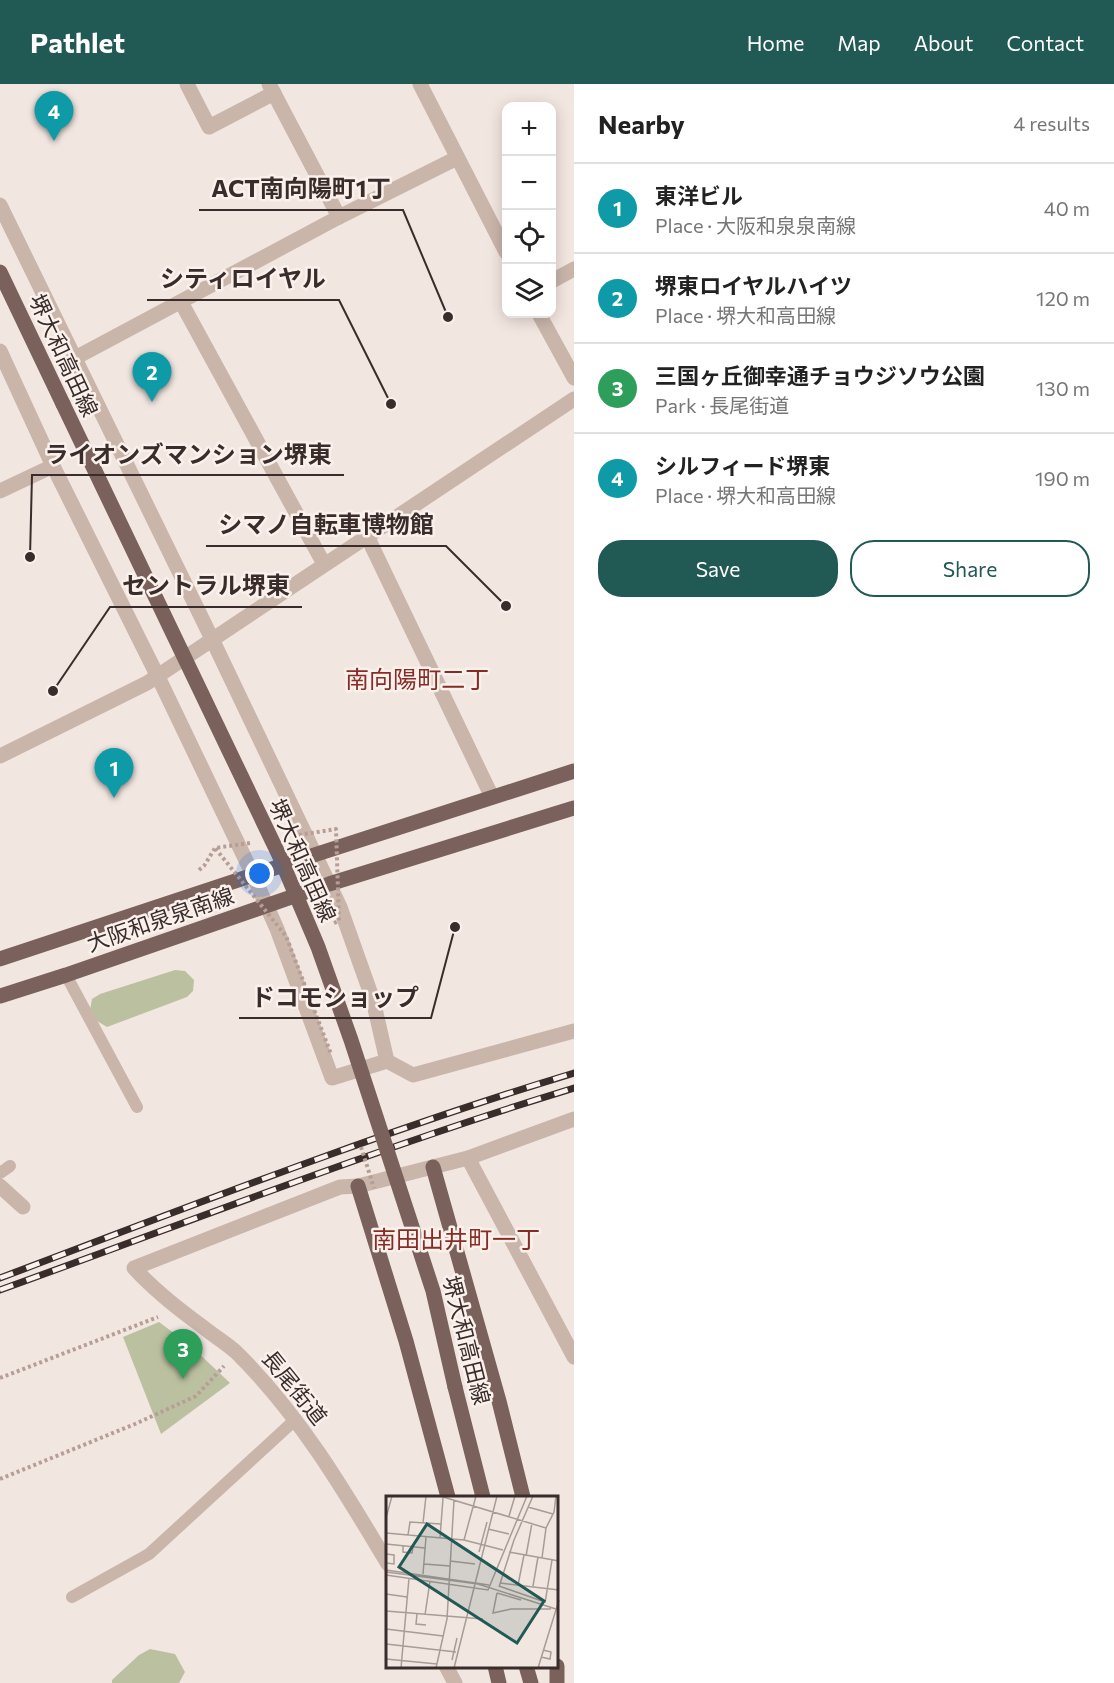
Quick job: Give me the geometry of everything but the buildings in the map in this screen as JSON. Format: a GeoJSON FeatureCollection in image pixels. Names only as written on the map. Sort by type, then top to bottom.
{"type":"FeatureCollection","features":[{"type":"Feature","properties":{"kind":"main road","name":"堺大和高田線"},"geometry":{"type":"LineString","coordinates":[[0,272],[279,855],[318,947],[430,1280],[483,1496]]}},
{"type":"Feature","properties":{"kind":"main road","name":"大阪和泉泉南線"},"geometry":{"type":"LineString","coordinates":[[0,959],[574,771]]}},
{"type":"Feature","properties":{"kind":"main road","name":"大阪和泉泉南線"},"geometry":{"type":"LineString","coordinates":[[0,996],[329,884],[574,808]]}},
{"type":"Feature","properties":{"kind":"main road"},"geometry":{"type":"LineString","coordinates":[[433,1167],[499,1401],[523,1496]]}},
{"type":"Feature","properties":{"kind":"main road"},"geometry":{"type":"LineString","coordinates":[[358,1186],[406,1341],[448,1496]]}},
{"type":"Feature","properties":{"kind":"main road"},"geometry":{"type":"LineString","coordinates":[[495,1668],[499,1683]]}},
{"type":"Feature","properties":{"kind":"main road"},"geometry":{"type":"LineString","coordinates":[[527,1668],[531,1683]]}},
{"type":"Feature","properties":{"kind":"street"},"geometry":{"type":"LineString","coordinates":[[187,84],[209,127],[271,89],[339,217]]}},
{"type":"Feature","properties":{"kind":"street"},"geometry":{"type":"LineString","coordinates":[[420,84],[502,242]]}},
{"type":"Feature","properties":{"kind":"street"},"geometry":{"type":"LineString","coordinates":[[75,358],[339,217],[458,158]]}},
{"type":"Feature","properties":{"kind":"street"},"geometry":{"type":"LineString","coordinates":[[0,205],[212,639],[340,908],[373,1000],[387,1061],[413,1076],[574,1031]]}},
{"type":"Feature","properties":{"kind":"street"},"geometry":{"type":"LineString","coordinates":[[556,279],[574,269]]}},
{"type":"Feature","properties":{"kind":"street"},"geometry":{"type":"LineString","coordinates":[[181,302],[324,564]]}},
{"type":"Feature","properties":{"kind":"street"},"geometry":{"type":"LineString","coordinates":[[541,318],[574,378]]}},
{"type":"Feature","properties":{"kind":"street"},"geometry":{"type":"LineString","coordinates":[[0,351],[53,466],[158,676],[253,875],[277,929],[332,1078],[387,1061]]}},
{"type":"Feature","properties":{"kind":"street"},"geometry":{"type":"LineString","coordinates":[[0,756],[147,684],[574,399]]}},
{"type":"Feature","properties":{"kind":"street"},"geometry":{"type":"LineString","coordinates":[[0,491],[53,466]]}},
{"type":"Feature","properties":{"kind":"street"},"geometry":{"type":"LineString","coordinates":[[367,536],[492,797]]}},
{"type":"Feature","properties":{"kind":"street"},"geometry":{"type":"LineString","coordinates":[[358,1186],[468,1158],[574,1119]]}},
{"type":"Feature","properties":{"kind":"street"},"geometry":{"type":"LineString","coordinates":[[468,1158],[568,1334],[574,1357]]}},
{"type":"Feature","properties":{"kind":"street"},"geometry":{"type":"LineString","coordinates":[[0,1186],[22,1207]]}},
{"type":"Feature","properties":{"kind":"street","name":"長尾街道"},"geometry":{"type":"LineString","coordinates":[[358,1186],[339,1187],[134,1268],[167,1300],[234,1350],[260,1377],[296,1419],[386,1561]]}},
{"type":"Feature","properties":{"kind":"street"},"geometry":{"type":"LineString","coordinates":[[447,1668],[455,1683]]}},
{"type":"Feature","properties":{"kind":"lane"},"geometry":{"type":"LineString","coordinates":[[66,975],[137,1107]]}},
{"type":"Feature","properties":{"kind":"lane"},"geometry":{"type":"LineString","coordinates":[[72,1597],[149,1554],[296,1419]]}},
{"type":"Feature","properties":{"kind":"path"},"geometry":{"type":"LineString","coordinates":[[197,871],[204,866],[215,848]]}},
{"type":"Feature","properties":{"kind":"path"},"geometry":{"type":"LineString","coordinates":[[289,942],[332,1055]]}},
{"type":"Feature","properties":{"kind":"path"},"geometry":{"type":"LineString","coordinates":[[361,1145],[375,1188]]}},
{"type":"Feature","properties":{"kind":"path"},"geometry":{"type":"LineString","coordinates":[[0,1378],[152,1320],[163,1313]]}},
{"type":"Feature","properties":{"kind":"path"},"geometry":{"type":"LineString","coordinates":[[0,1479],[135,1424],[196,1396],[228,1361]]}},
{"type":"Feature","properties":{"kind":"green space"},"geometry":{"type":"Polygon","coordinates":[[[175,970],[185,971],[194,980],[193,991],[187,997],[107,1027],[97,1021],[90,1010],[92,999],[100,994],[175,970]]]}},
{"type":"Feature","properties":{"kind":"green space"},"geometry":{"type":"Polygon","coordinates":[[[159,1322],[191,1346],[230,1383],[161,1434],[123,1337],[159,1322]]]}},
{"type":"Feature","properties":{"kind":"green space"},"geometry":{"type":"Polygon","coordinates":[[[150,1649],[175,1654],[185,1672],[179,1683],[112,1683],[112,1680],[139,1655],[150,1649]]]}},
{"type":"Feature","properties":{"kind":"railway"},"geometry":{"type":"LineString","coordinates":[[0,1278],[357,1145],[574,1073]]}},
{"type":"Feature","properties":{"kind":"railway"},"geometry":{"type":"LineString","coordinates":[[0,1290],[357,1160],[574,1088]]}},
{"type":"Feature","properties":{"kind":"place","name":"シルフィード堺東"},"geometry":{"type":"Point","coordinates":[54,141]}},
{"type":"Feature","properties":{"kind":"place","name":"ACT南向陽町1丁"},"geometry":{"type":"Point","coordinates":[448,317]}},
{"type":"Feature","properties":{"kind":"place","name":"堺東ロイヤルハイツ"},"geometry":{"type":"Point","coordinates":[152,402]}},
{"type":"Feature","properties":{"kind":"place","name":"シティロイヤル"},"geometry":{"type":"Point","coordinates":[391,404]}},
{"type":"Feature","properties":{"kind":"place","name":"ライオンズマンション堺東"},"geometry":{"type":"Point","coordinates":[30,557]}},
{"type":"Feature","properties":{"kind":"place","name":"シマノ自転車博物館"},"geometry":{"type":"Point","coordinates":[506,606]}},
{"type":"Feature","properties":{"kind":"place","name":"セントラル堺東"},"geometry":{"type":"Point","coordinates":[53,691]}},
{"type":"Feature","properties":{"kind":"place","name":"東洋ビル"},"geometry":{"type":"Point","coordinates":[114,798]}},
{"type":"Feature","properties":{"kind":"place","name":"ドコモショップ"},"geometry":{"type":"Point","coordinates":[455,927]}},
{"type":"Feature","properties":{"kind":"place","name":"三国ヶ丘御幸通チョウジソウ公園"},"geometry":{"type":"Point","coordinates":[183,1379]}},
{"type":"Feature","properties":{"kind":"district","name":"南向陽町二丁"},"geometry":{"type":"Point","coordinates":[417,678]}},
{"type":"Feature","properties":{"kind":"district","name":"南田出井町一丁"},"geometry":{"type":"Point","coordinates":[456,1238]}}]}
